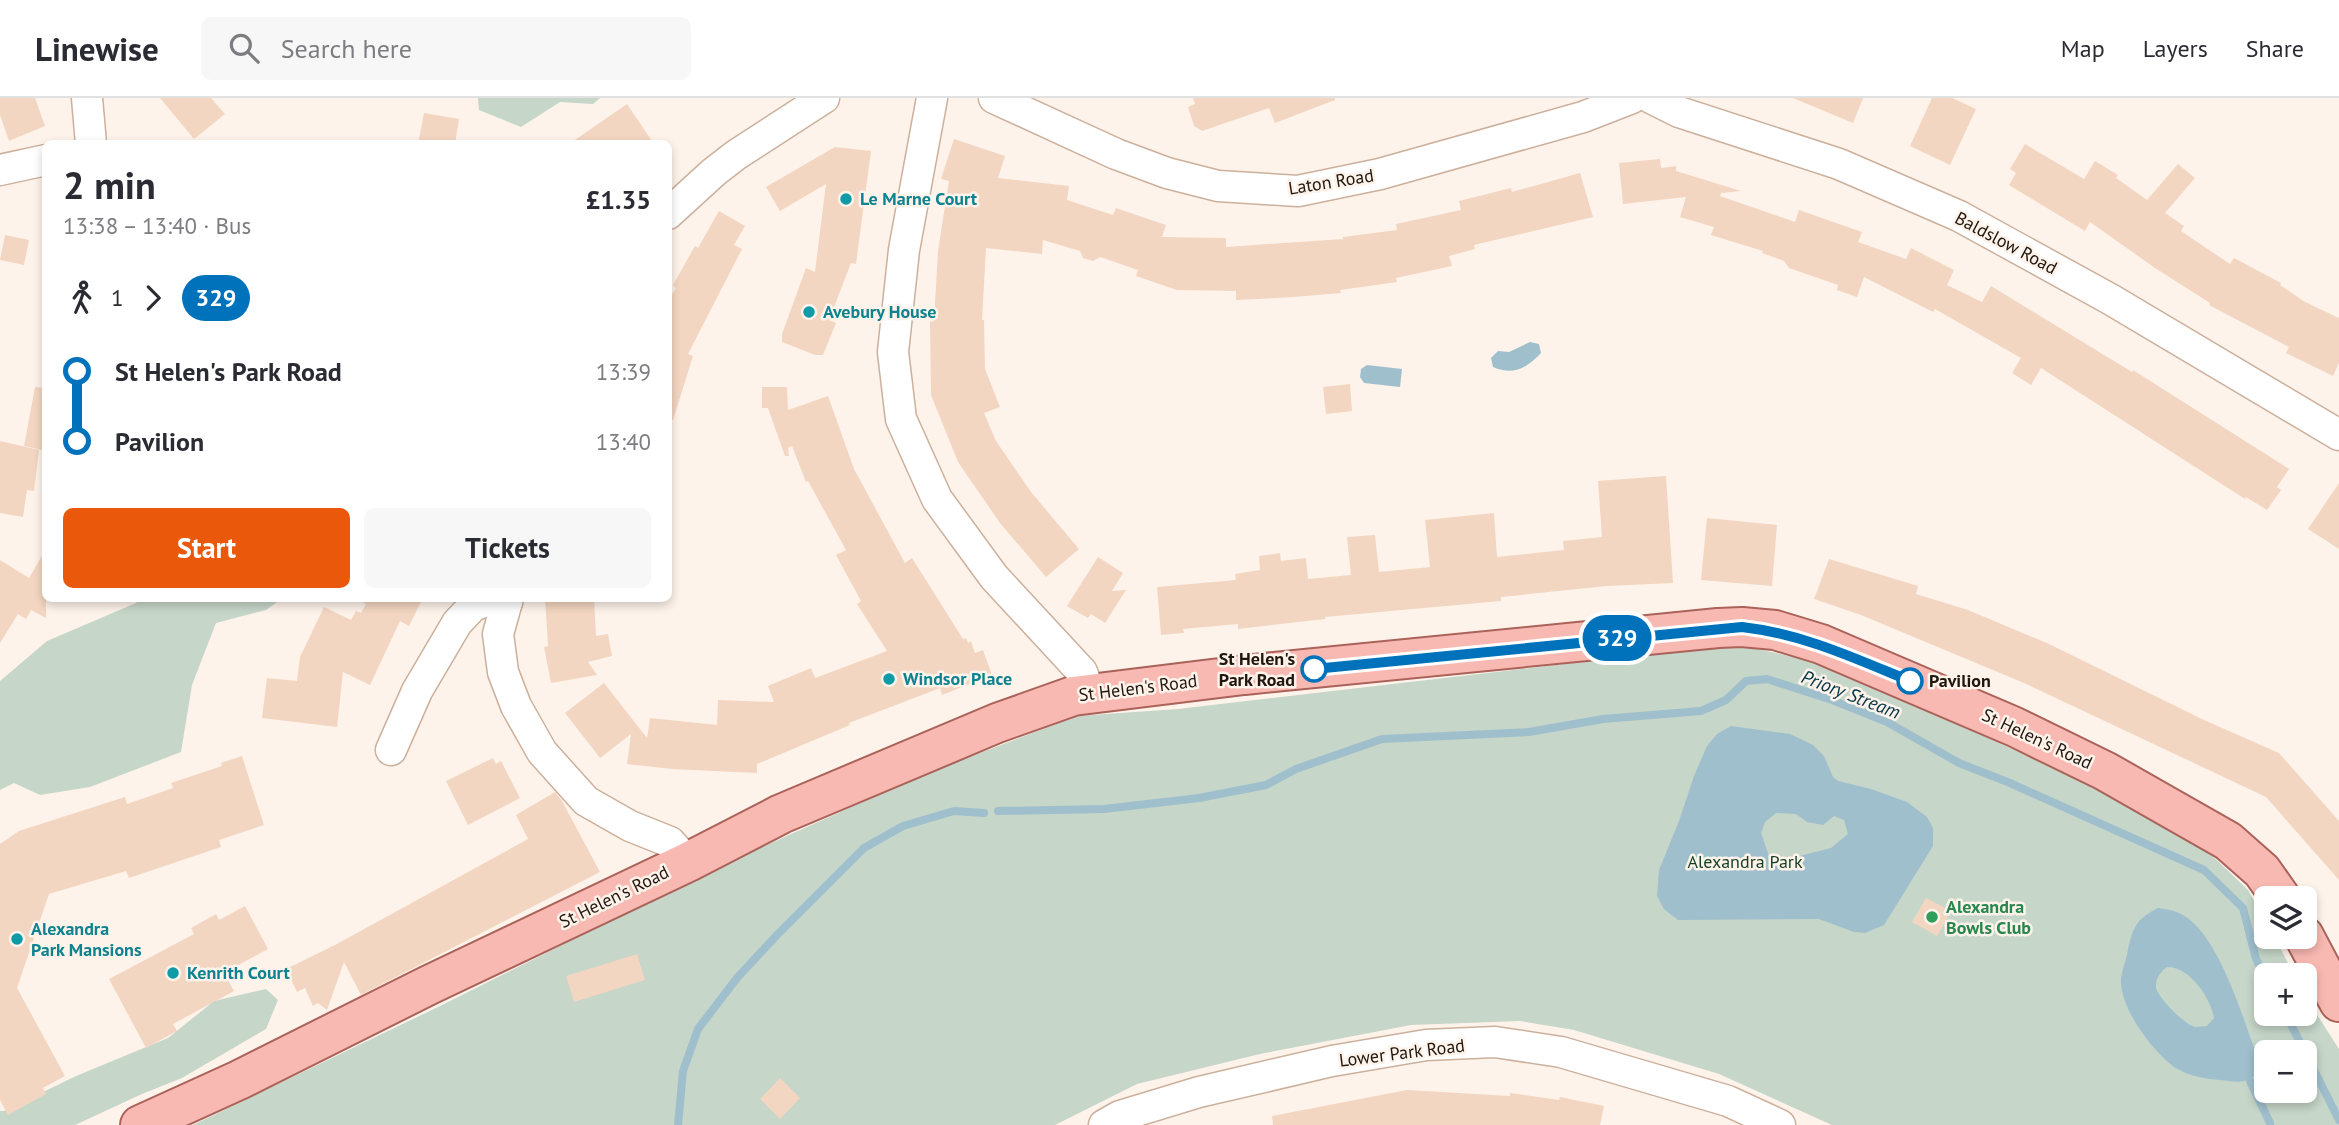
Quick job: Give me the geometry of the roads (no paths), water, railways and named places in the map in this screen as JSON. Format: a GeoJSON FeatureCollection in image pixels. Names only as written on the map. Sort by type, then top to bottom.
{"type":"FeatureCollection","features":[{"type":"Feature","properties":{"kind":"main road","name":"St Helen's Road"},"geometry":{"type":"LineString","coordinates":[[140,1125],[239,1080],[429,985],[688,862],[781,814],[997,723],[1073,696],[1244,675],[1718,628],[1774,630],[1821,644],[1918,684],[2105,771],[2228,841],[2262,871],[2273,886]]}},
{"type":"Feature","properties":{"kind":"main road"},"geometry":{"type":"LineString","coordinates":[[2311,949],[2339,1002]]}},
{"type":"Feature","properties":{"kind":"street"},"geometry":{"type":"LineString","coordinates":[[87,98],[90,140]]}},
{"type":"Feature","properties":{"kind":"street"},"geometry":{"type":"LineString","coordinates":[[672,210],[713,172],[736,155],[824,98]]}},
{"type":"Feature","properties":{"kind":"street"},"geometry":{"type":"LineString","coordinates":[[932,98],[904,250],[893,352],[901,419],[937,499],[994,577],[1082,672],[1090,693]]}},
{"type":"Feature","properties":{"kind":"street","name":"Laton Road"},"geometry":{"type":"LineString","coordinates":[[994,98],[1116,154],[1167,173],[1218,187],[1298,191],[1380,174],[1583,117],[1632,98]]}},
{"type":"Feature","properties":{"kind":"street","name":"Baldslow Road"},"geometry":{"type":"LineString","coordinates":[[1651,98],[1679,112],[1839,164],[1959,216],[2122,306],[2339,435]]}},
{"type":"Feature","properties":{"kind":"street"},"geometry":{"type":"LineString","coordinates":[[0,170],[42,161]]}},
{"type":"Feature","properties":{"kind":"street"},"geometry":{"type":"LineString","coordinates":[[391,750],[418,691],[457,622],[473,606],[484,602]]}},
{"type":"Feature","properties":{"kind":"street"},"geometry":{"type":"LineString","coordinates":[[507,602],[498,634],[503,672],[516,706],[542,752],[586,801],[629,826],[670,842],[688,862]]}},
{"type":"Feature","properties":{"kind":"street","name":"Lower Park Road"},"geometry":{"type":"LineString","coordinates":[[1104,1125],[1121,1116],[1199,1092],[1332,1061],[1426,1045],[1495,1042],[1574,1056],[1728,1101],[1780,1125]]}},
{"type":"Feature","properties":{"kind":"water"},"geometry":{"type":"Polygon","coordinates":[[[1530,342],[1539,344],[1541,353],[1530,363],[1507,371],[1493,367],[1491,358],[1498,351],[1509,352],[1530,342]]]}},
{"type":"Feature","properties":{"kind":"water"},"geometry":{"type":"Polygon","coordinates":[[[1367,365],[1402,369],[1400,387],[1364,383],[1360,377],[1361,369],[1367,365]]]}},
{"type":"Feature","properties":{"kind":"water"},"geometry":{"type":"Polygon","coordinates":[[[1731,726],[1790,734],[1813,745],[1824,756],[1833,777],[1838,781],[1907,802],[1927,817],[1933,828],[1933,846],[1884,925],[1865,933],[1854,932],[1819,919],[1678,920],[1664,909],[1657,896],[1659,870],[1694,776],[1707,746],[1717,734],[1731,726]],[[1776,813],[1765,822],[1761,833],[1769,856],[1780,861],[1831,848],[1848,834],[1844,820],[1834,816],[1823,825],[1807,822],[1796,814],[1776,813]]]}},
{"type":"Feature","properties":{"kind":"water"},"geometry":{"type":"Polygon","coordinates":[[[2158,908],[2171,910],[2193,922],[2205,936],[2236,997],[2254,1047],[2254,1075],[2250,1079],[2237,1082],[2214,1080],[2179,1070],[2156,1050],[2139,1028],[2126,1004],[2121,981],[2133,932],[2144,917],[2158,908]],[[2167,967],[2157,978],[2158,992],[2166,1004],[2190,1025],[2207,1026],[2214,1018],[2208,1001],[2198,985],[2183,972],[2167,967]]]}},
{"type":"Feature","properties":{"kind":"waterway","name":"Priory Stream"},"geometry":{"type":"LineString","coordinates":[[998,811],[1104,809],[1199,798],[1266,785],[1296,769],[1382,739],[1529,732],[1603,719],[1701,711],[1726,700],[1746,681],[1767,679],[1832,700],[1887,722],[1959,763],[2204,870],[2243,908],[2258,963]]}},
{"type":"Feature","properties":{"kind":"waterway"},"geometry":{"type":"LineString","coordinates":[[678,1125],[683,1071],[698,1029],[737,978],[777,935],[864,848],[903,826],[954,811],[984,813]]}},
{"type":"Feature","properties":{"kind":"waterway","name":"Priory Stream"},"geometry":{"type":"LineString","coordinates":[[2292,1026],[2299,1040]]}},
{"type":"Feature","properties":{"kind":"waterway","name":"Priory Stream"},"geometry":{"type":"LineString","coordinates":[[2317,1076],[2339,1120]]}},
{"type":"Feature","properties":{"kind":"waterway"},"geometry":{"type":"LineString","coordinates":[[2250,1081],[2270,1123]]}},
{"type":"Feature","properties":{"kind":"place","name":"Le Marne Court"},"geometry":{"type":"Point","coordinates":[846,199]}},
{"type":"Feature","properties":{"kind":"place","name":"Avebury House"},"geometry":{"type":"Point","coordinates":[809,312]}},
{"type":"Feature","properties":{"kind":"place","name":"St Helen's Park Road"},"geometry":{"type":"Point","coordinates":[1314,669]}},
{"type":"Feature","properties":{"kind":"place","name":"Windsor Place"},"geometry":{"type":"Point","coordinates":[889,679]}},
{"type":"Feature","properties":{"kind":"place","name":"Pavilion"},"geometry":{"type":"Point","coordinates":[1910,681]}},
{"type":"Feature","properties":{"kind":"place","name":"Alexandra Bowls Club"},"geometry":{"type":"Point","coordinates":[1932,917]}},
{"type":"Feature","properties":{"kind":"place","name":"Alexandra Park Mansions"},"geometry":{"type":"Point","coordinates":[17,939]}},
{"type":"Feature","properties":{"kind":"place","name":"Kenrith Court"},"geometry":{"type":"Point","coordinates":[173,973]}},
{"type":"Feature","properties":{"kind":"park label","name":"Alexandra Park"},"geometry":{"type":"Point","coordinates":[1745,862]}}]}
